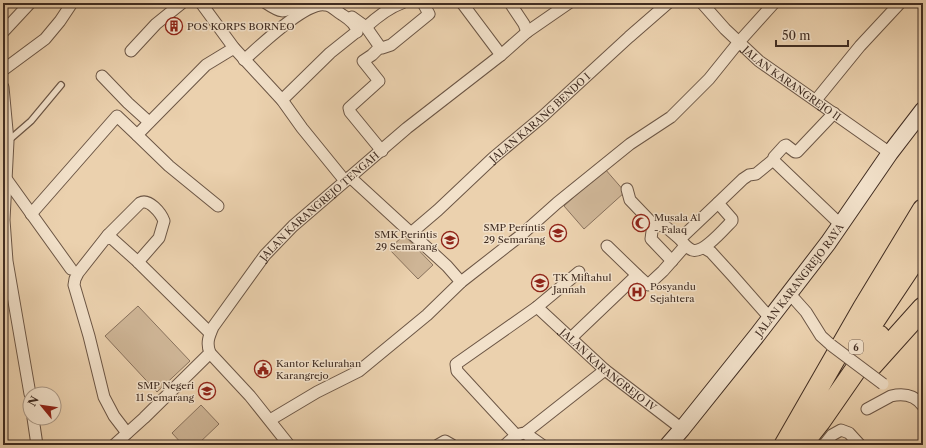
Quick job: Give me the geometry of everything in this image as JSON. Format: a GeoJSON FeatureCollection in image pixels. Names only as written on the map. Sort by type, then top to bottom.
{"type":"FeatureCollection","features":[{"type":"Feature","properties":{"kind":"highway"},"geometry":{"type":"LineString","coordinates":[[784,445],[863,309],[923,210]]}},
{"type":"Feature","properties":{"kind":"highway","name":"6"},"geometry":{"type":"LineString","coordinates":[[784,445],[841,370],[923,247]]}},
{"type":"Feature","properties":{"kind":"highway","name":"6"},"geometry":{"type":"LineString","coordinates":[[801,445],[820,422],[923,271]]}},
{"type":"Feature","properties":{"kind":"highway"},"geometry":{"type":"LineString","coordinates":[[820,422],[923,308]]}},
{"type":"Feature","properties":{"kind":"main road","name":"JALAN KARANGREJO RAYA"},"geometry":{"type":"LineString","coordinates":[[668,445],[828,243],[890,153],[923,110]]}},
{"type":"Feature","properties":{"kind":"street"},"geometry":{"type":"LineString","coordinates":[[3,32],[30,3]]}},
{"type":"Feature","properties":{"kind":"street"},"geometry":{"type":"LineString","coordinates":[[3,70],[45,39],[60,21],[72,3]]}},
{"type":"Feature","properties":{"kind":"street"},"geometry":{"type":"LineString","coordinates":[[131,51],[156,24],[182,3]]}},
{"type":"Feature","properties":{"kind":"street"},"geometry":{"type":"LineString","coordinates":[[201,3],[244,60],[282,100],[302,128],[346,176],[411,233],[461,282]]}},
{"type":"Feature","properties":{"kind":"street"},"geometry":{"type":"LineString","coordinates":[[266,3],[278,11],[283,12],[301,3]]}},
{"type":"Feature","properties":{"kind":"street"},"geometry":{"type":"LineString","coordinates":[[334,3],[366,27],[380,47]]}},
{"type":"Feature","properties":{"kind":"street"},"geometry":{"type":"LineString","coordinates":[[366,27],[384,12],[402,3]]}},
{"type":"Feature","properties":{"kind":"street"},"geometry":{"type":"LineString","coordinates":[[382,150],[350,112],[349,108],[379,81],[363,61],[380,47],[382,48],[391,45],[429,14],[423,3]]}},
{"type":"Feature","properties":{"kind":"street"},"geometry":{"type":"LineString","coordinates":[[462,3],[501,55]]}},
{"type":"Feature","properties":{"kind":"street"},"geometry":{"type":"LineString","coordinates":[[510,3],[524,24],[527,32]]}},
{"type":"Feature","properties":{"kind":"street","name":"JALAN KARANGREJO TENGAH"},"geometry":{"type":"LineString","coordinates":[[210,333],[265,255],[293,226],[346,176],[382,150],[407,128],[501,55],[527,32],[570,3]]}},
{"type":"Feature","properties":{"kind":"street","name":"JALAN KARANG BENDO I"},"geometry":{"type":"LineString","coordinates":[[411,233],[438,210],[493,158],[542,117],[623,42],[668,3]]}},
{"type":"Feature","properties":{"kind":"street","name":"JALAN KARANGREJO II"},"geometry":{"type":"LineString","coordinates":[[702,3],[724,29],[759,61],[890,153]]}},
{"type":"Feature","properties":{"kind":"street"},"geometry":{"type":"LineString","coordinates":[[270,420],[316,392],[359,371],[427,315],[461,282],[520,236],[557,203],[630,144],[671,117],[709,79],[738,43],[774,3]]}},
{"type":"Feature","properties":{"kind":"street"},"geometry":{"type":"LineString","coordinates":[[816,100],[860,46],[900,3]]}},
{"type":"Feature","properties":{"kind":"street"},"geometry":{"type":"LineString","coordinates":[[244,60],[302,12],[322,4],[328,5],[344,16],[356,27],[356,33],[330,54],[282,100]]}},
{"type":"Feature","properties":{"kind":"street"},"geometry":{"type":"LineString","coordinates":[[137,135],[206,65],[234,48]]}},
{"type":"Feature","properties":{"kind":"street"},"geometry":{"type":"LineString","coordinates":[[102,76],[149,122]]}},
{"type":"Feature","properties":{"kind":"street"},"geometry":{"type":"LineString","coordinates":[[3,86],[8,141],[4,220],[7,261],[29,386]]}},
{"type":"Feature","properties":{"kind":"street"},"geometry":{"type":"LineString","coordinates":[[30,214],[128,103]]}},
{"type":"Feature","properties":{"kind":"street"},"geometry":{"type":"LineString","coordinates":[[607,246],[637,275],[649,284],[672,261],[683,242],[718,203],[743,179],[749,175],[756,174],[773,160],[774,156],[785,146],[797,152],[834,113]]}},
{"type":"Feature","properties":{"kind":"street"},"geometry":{"type":"LineString","coordinates":[[117,116],[169,166],[218,206]]}},
{"type":"Feature","properties":{"kind":"street"},"geometry":{"type":"LineString","coordinates":[[773,160],[841,225]]}},
{"type":"Feature","properties":{"kind":"street"},"geometry":{"type":"LineString","coordinates":[[7,180],[30,214],[74,271],[74,285],[89,336],[104,397],[114,416],[127,433]]}},
{"type":"Feature","properties":{"kind":"street"},"geometry":{"type":"LineString","coordinates":[[627,189],[630,200],[653,224],[666,226],[692,250],[704,248],[732,221],[732,219],[718,203]]}},
{"type":"Feature","properties":{"kind":"street"},"geometry":{"type":"LineString","coordinates":[[74,271],[143,201],[150,204],[164,221],[159,238],[138,262]]}},
{"type":"Feature","properties":{"kind":"street"},"geometry":{"type":"LineString","coordinates":[[653,224],[651,239],[672,261]]}},
{"type":"Feature","properties":{"kind":"street"},"geometry":{"type":"LineString","coordinates":[[108,235],[138,262],[210,333],[207,346],[210,353],[250,396],[289,445]]}},
{"type":"Feature","properties":{"kind":"street"},"geometry":{"type":"LineString","coordinates":[[704,248],[711,252],[770,318]]}},
{"type":"Feature","properties":{"kind":"street"},"geometry":{"type":"LineString","coordinates":[[542,445],[521,434],[457,371],[456,364],[537,307],[579,272]]}},
{"type":"Feature","properties":{"kind":"street"},"geometry":{"type":"LineString","coordinates":[[571,338],[637,275]]}},
{"type":"Feature","properties":{"kind":"street"},"geometry":{"type":"LineString","coordinates":[[789,293],[806,312],[820,336],[883,384],[891,396]]}},
{"type":"Feature","properties":{"kind":"street","name":"JALAN KARANGREJO IV"},"geometry":{"type":"LineString","coordinates":[[537,307],[605,370],[682,429]]}},
{"type":"Feature","properties":{"kind":"street"},"geometry":{"type":"LineString","coordinates":[[114,445],[144,418],[210,353]]}},
{"type":"Feature","properties":{"kind":"street"},"geometry":{"type":"LineString","coordinates":[[505,445],[605,370]]}},
{"type":"Feature","properties":{"kind":"street"},"geometry":{"type":"LineString","coordinates":[[867,409],[891,396],[911,396],[916,398],[923,406]]}},
{"type":"Feature","properties":{"kind":"street"},"geometry":{"type":"LineString","coordinates":[[34,426],[37,445]]}},
{"type":"Feature","properties":{"kind":"street"},"geometry":{"type":"LineString","coordinates":[[824,445],[837,431],[845,430],[860,445]]}},
{"type":"Feature","properties":{"kind":"street"},"geometry":{"type":"LineString","coordinates":[[439,444],[446,441],[452,445]]}},
{"type":"Feature","properties":{"kind":"lane"},"geometry":{"type":"LineString","coordinates":[[8,141],[31,121],[61,85]]}},
{"type":"Feature","properties":{"kind":"shaded area"},"geometry":{"type":"Polygon","coordinates":[[[605,169],[625,192],[584,229],[564,206],[605,169]]]}},
{"type":"Feature","properties":{"kind":"shaded area"},"geometry":{"type":"Polygon","coordinates":[[[404,235],[433,265],[418,279],[389,249],[404,235]]]}},
{"type":"Feature","properties":{"kind":"shaded area"},"geometry":{"type":"Polygon","coordinates":[[[138,306],[190,361],[157,392],[105,336],[138,306]]]}},
{"type":"Feature","properties":{"kind":"shaded area"},"geometry":{"type":"Polygon","coordinates":[[[201,405],[219,424],[197,445],[183,445],[172,433],[201,405]]]}},
{"type":"Feature","properties":{"kind":"place","name":"POS KORPS BORNEO"},"geometry":{"type":"Point","coordinates":[174,26]}},
{"type":"Feature","properties":{"kind":"place","name":"Musala Al - Falaq"},"geometry":{"type":"Point","coordinates":[641,223]}},
{"type":"Feature","properties":{"kind":"place","name":"SMP Perintis 29 Semarang"},"geometry":{"type":"Point","coordinates":[558,233]}},
{"type":"Feature","properties":{"kind":"place","name":"SMK Perintis 29 Semarang"},"geometry":{"type":"Point","coordinates":[450,240]}},
{"type":"Feature","properties":{"kind":"place","name":"TK Miftahul Jannah"},"geometry":{"type":"Point","coordinates":[540,283]}},
{"type":"Feature","properties":{"kind":"place","name":"Posyandu Sejahtera"},"geometry":{"type":"Point","coordinates":[637,292]}},
{"type":"Feature","properties":{"kind":"place","name":"Kantor Kelurahan Karangrejo"},"geometry":{"type":"Point","coordinates":[263,369]}},
{"type":"Feature","properties":{"kind":"place","name":"SMP Negeri 11 Semarang"},"geometry":{"type":"Point","coordinates":[207,391]}}]}
